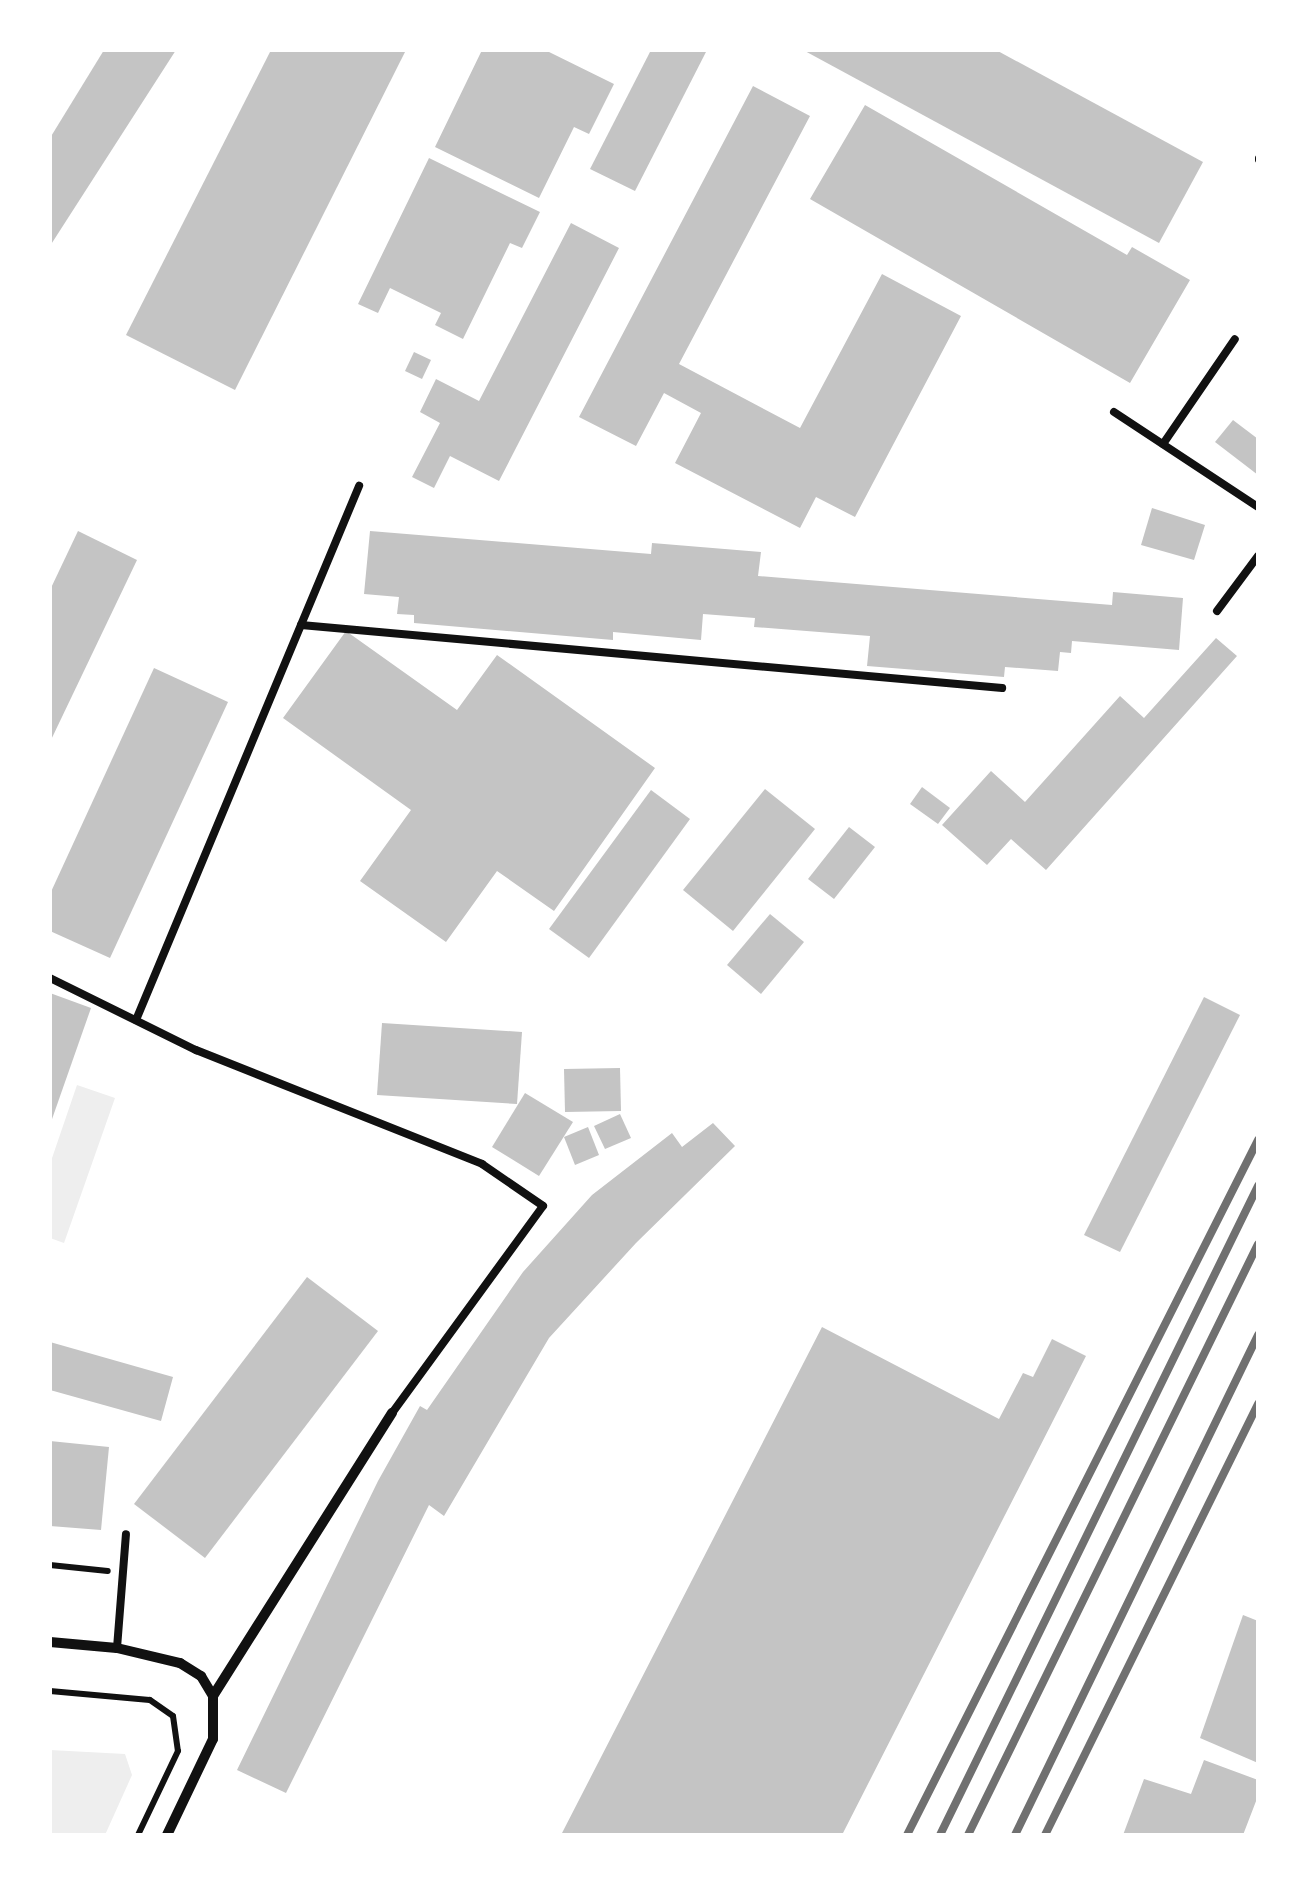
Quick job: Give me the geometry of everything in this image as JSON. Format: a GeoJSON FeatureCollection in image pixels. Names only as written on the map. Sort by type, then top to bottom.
{"type":"FeatureCollection","features":[{"type":"Feature","properties":{"kind":"street"},"geometry":{"type":"LineString","coordinates":[[213,1696],[392,1412]]}},
{"type":"Feature","properties":{"kind":"street"},"geometry":{"type":"LineString","coordinates":[[50,1642],[117,1648],[180,1663],[201,1676],[213,1696],[214,1739],[167,1835]]}},
{"type":"Feature","properties":{"kind":"lane"},"geometry":{"type":"LineString","coordinates":[[1163,444],[1235,339]]}},
{"type":"Feature","properties":{"kind":"lane"},"geometry":{"type":"LineString","coordinates":[[1114,412],[1258,507]]}},
{"type":"Feature","properties":{"kind":"lane"},"geometry":{"type":"LineString","coordinates":[[136,1020],[359,486]]}},
{"type":"Feature","properties":{"kind":"lane"},"geometry":{"type":"LineString","coordinates":[[1216,611],[1258,556]]}},
{"type":"Feature","properties":{"kind":"lane"},"geometry":{"type":"LineString","coordinates":[[301,626],[1002,688]]}},
{"type":"Feature","properties":{"kind":"lane"},"geometry":{"type":"LineString","coordinates":[[50,978],[196,1050],[482,1164],[544,1206],[392,1412]]}},
{"type":"Feature","properties":{"kind":"lane"},"geometry":{"type":"LineString","coordinates":[[117,1648],[126,1534]]}},
{"type":"Feature","properties":{"kind":"path"},"geometry":{"type":"LineString","coordinates":[[50,1565],[122,1572]]}},
{"type":"Feature","properties":{"kind":"path"},"geometry":{"type":"LineString","coordinates":[[50,1691],[150,1700],[173,1716],[178,1751],[138,1835]]}},
{"type":"Feature","properties":{"kind":"shaded area"},"geometry":{"type":"Polygon","coordinates":[[[77,1085],[115,1098],[64,1243],[50,1238],[50,1164],[77,1085]]]}},
{"type":"Feature","properties":{"kind":"shaded area"},"geometry":{"type":"Polygon","coordinates":[[[50,1750],[125,1754],[132,1775],[105,1835],[50,1835],[50,1750]]]}},
{"type":"Feature","properties":{"kind":"building"},"geometry":{"type":"Polygon","coordinates":[[[104,50],[176,50],[50,246],[50,138],[104,50]]]}},
{"type":"Feature","properties":{"kind":"building"},"geometry":{"type":"Polygon","coordinates":[[[271,50],[406,50],[235,390],[126,335],[271,50]]]}},
{"type":"Feature","properties":{"kind":"building"},"geometry":{"type":"Polygon","coordinates":[[[482,50],[545,50],[614,84],[589,134],[574,127],[539,198],[435,147],[482,50]]]}},
{"type":"Feature","properties":{"kind":"building"},"geometry":{"type":"Polygon","coordinates":[[[651,50],[707,50],[635,191],[590,169],[651,50]]]}},
{"type":"Feature","properties":{"kind":"building"},"geometry":{"type":"Polygon","coordinates":[[[803,50],[996,50],[1203,162],[1159,243],[803,50]]]}},
{"type":"Feature","properties":{"kind":"building"},"geometry":{"type":"Polygon","coordinates":[[[753,86],[810,116],[679,364],[800,428],[882,274],[961,316],[855,517],[816,497],[800,528],[675,463],[701,413],[664,393],[636,446],[579,417],[753,86]]]}},
{"type":"Feature","properties":{"kind":"building"},"geometry":{"type":"Polygon","coordinates":[[[865,105],[1127,255],[1132,247],[1190,280],[1130,383],[810,199],[865,105]]]}},
{"type":"Feature","properties":{"kind":"building"},"geometry":{"type":"Polygon","coordinates":[[[429,158],[540,212],[522,248],[510,243],[463,339],[435,325],[441,313],[390,288],[378,313],[358,304],[429,158]]]}},
{"type":"Feature","properties":{"kind":"building"},"geometry":{"type":"Polygon","coordinates":[[[571,223],[619,248],[499,481],[450,456],[434,488],[412,477],[440,423],[420,412],[436,379],[479,401],[571,223]]]}},
{"type":"Feature","properties":{"kind":"building"},"geometry":{"type":"Polygon","coordinates":[[[414,352],[431,360],[422,379],[405,371],[414,352]]]}},
{"type":"Feature","properties":{"kind":"building"},"geometry":{"type":"Polygon","coordinates":[[[1233,420],[1258,439],[1258,475],[1215,442],[1233,420]]]}},
{"type":"Feature","properties":{"kind":"building"},"geometry":{"type":"Polygon","coordinates":[[[1152,508],[1205,525],[1194,560],[1141,545],[1152,508]]]}},
{"type":"Feature","properties":{"kind":"building"},"geometry":{"type":"Polygon","coordinates":[[[78,531],[137,560],[50,742],[50,590],[78,531]]]}},
{"type":"Feature","properties":{"kind":"building"},"geometry":{"type":"Polygon","coordinates":[[[370,531],[651,554],[652,543],[761,552],[758,576],[1112,605],[1113,592],[1183,598],[1179,650],[1072,641],[1071,653],[1060,652],[1058,671],[1005,667],[1004,677],[867,666],[870,636],[754,627],[755,618],[703,614],[701,640],[613,632],[613,640],[414,623],[414,615],[397,614],[399,597],[364,594],[370,531]]]}},
{"type":"Feature","properties":{"kind":"building"},"geometry":{"type":"Polygon","coordinates":[[[346,631],[457,710],[497,655],[655,768],[554,911],[497,871],[446,942],[360,881],[411,810],[283,718],[346,631]]]}},
{"type":"Feature","properties":{"kind":"building"},"geometry":{"type":"Polygon","coordinates":[[[1216,638],[1237,656],[1046,870],[1011,839],[987,865],[942,825],[991,771],[1025,802],[1120,696],[1144,718],[1216,638]]]}},
{"type":"Feature","properties":{"kind":"building"},"geometry":{"type":"Polygon","coordinates":[[[154,668],[228,702],[110,958],[50,931],[50,894],[154,668]]]}},
{"type":"Feature","properties":{"kind":"building"},"geometry":{"type":"Polygon","coordinates":[[[922,787],[950,808],[938,824],[910,804],[922,787]]]}},
{"type":"Feature","properties":{"kind":"building"},"geometry":{"type":"Polygon","coordinates":[[[765,789],[815,829],[733,931],[683,890],[765,789]]]}},
{"type":"Feature","properties":{"kind":"building"},"geometry":{"type":"Polygon","coordinates":[[[651,790],[690,819],[589,958],[549,929],[651,790]]]}},
{"type":"Feature","properties":{"kind":"building"},"geometry":{"type":"Polygon","coordinates":[[[849,827],[875,847],[834,899],[808,879],[849,827]]]}},
{"type":"Feature","properties":{"kind":"building"},"geometry":{"type":"Polygon","coordinates":[[[770,914],[804,942],[761,994],[727,965],[770,914]]]}},
{"type":"Feature","properties":{"kind":"building"},"geometry":{"type":"Polygon","coordinates":[[[50,993],[91,1008],[51,1122],[50,1122],[50,993]]]}},
{"type":"Feature","properties":{"kind":"building"},"geometry":{"type":"Polygon","coordinates":[[[1204,997],[1240,1015],[1120,1252],[1084,1235],[1204,997]]]}},
{"type":"Feature","properties":{"kind":"building"},"geometry":{"type":"Polygon","coordinates":[[[382,1023],[522,1032],[517,1104],[377,1095],[382,1023]]]}},
{"type":"Feature","properties":{"kind":"building"},"geometry":{"type":"Polygon","coordinates":[[[620,1068],[621,1111],[565,1112],[564,1069],[620,1068]]]}},
{"type":"Feature","properties":{"kind":"building"},"geometry":{"type":"Polygon","coordinates":[[[525,1093],[573,1122],[539,1176],[492,1147],[525,1093]]]}},
{"type":"Feature","properties":{"kind":"building"},"geometry":{"type":"Polygon","coordinates":[[[620,1114],[631,1138],[605,1149],[594,1126],[620,1114]]]}},
{"type":"Feature","properties":{"kind":"building"},"geometry":{"type":"Polygon","coordinates":[[[713,1123],[735,1146],[636,1243],[549,1338],[444,1516],[429,1505],[286,1793],[237,1770],[378,1481],[420,1406],[427,1410],[523,1272],[592,1195],[672,1133],[682,1147],[713,1123]]]}},
{"type":"Feature","properties":{"kind":"building"},"geometry":{"type":"Polygon","coordinates":[[[588,1127],[599,1155],[575,1165],[564,1137],[588,1127]]]}},
{"type":"Feature","properties":{"kind":"building"},"geometry":{"type":"Polygon","coordinates":[[[307,1277],[378,1331],[205,1558],[134,1504],[307,1277]]]}},
{"type":"Feature","properties":{"kind":"building"},"geometry":{"type":"Polygon","coordinates":[[[822,1327],[999,1419],[1023,1373],[1033,1377],[1052,1339],[1086,1356],[842,1835],[561,1835],[822,1327]]]}},
{"type":"Feature","properties":{"kind":"building"},"geometry":{"type":"Polygon","coordinates":[[[50,1342],[173,1377],[161,1421],[50,1390],[50,1342]]]}},
{"type":"Feature","properties":{"kind":"building"},"geometry":{"type":"Polygon","coordinates":[[[50,1441],[109,1447],[101,1530],[50,1526],[50,1441]]]}},
{"type":"Feature","properties":{"kind":"building"},"geometry":{"type":"Polygon","coordinates":[[[1243,1615],[1258,1621],[1258,1763],[1200,1738],[1243,1615]]]}},
{"type":"Feature","properties":{"kind":"building"},"geometry":{"type":"Polygon","coordinates":[[[1204,1760],[1258,1780],[1258,1796],[1243,1835],[1123,1835],[1144,1779],[1191,1794],[1204,1760]]]}},
{"type":"Feature","properties":{"kind":"railway"},"geometry":{"type":"LineString","coordinates":[[907,1835],[1258,1140]]}},
{"type":"Feature","properties":{"kind":"railway"},"geometry":{"type":"LineString","coordinates":[[940,1835],[1258,1186]]}},
{"type":"Feature","properties":{"kind":"railway"},"geometry":{"type":"LineString","coordinates":[[968,1835],[1258,1244]]}},
{"type":"Feature","properties":{"kind":"railway"},"geometry":{"type":"LineString","coordinates":[[1015,1835],[1258,1335]]}},
{"type":"Feature","properties":{"kind":"railway"},"geometry":{"type":"LineString","coordinates":[[1045,1835],[1258,1404]]}}]}
